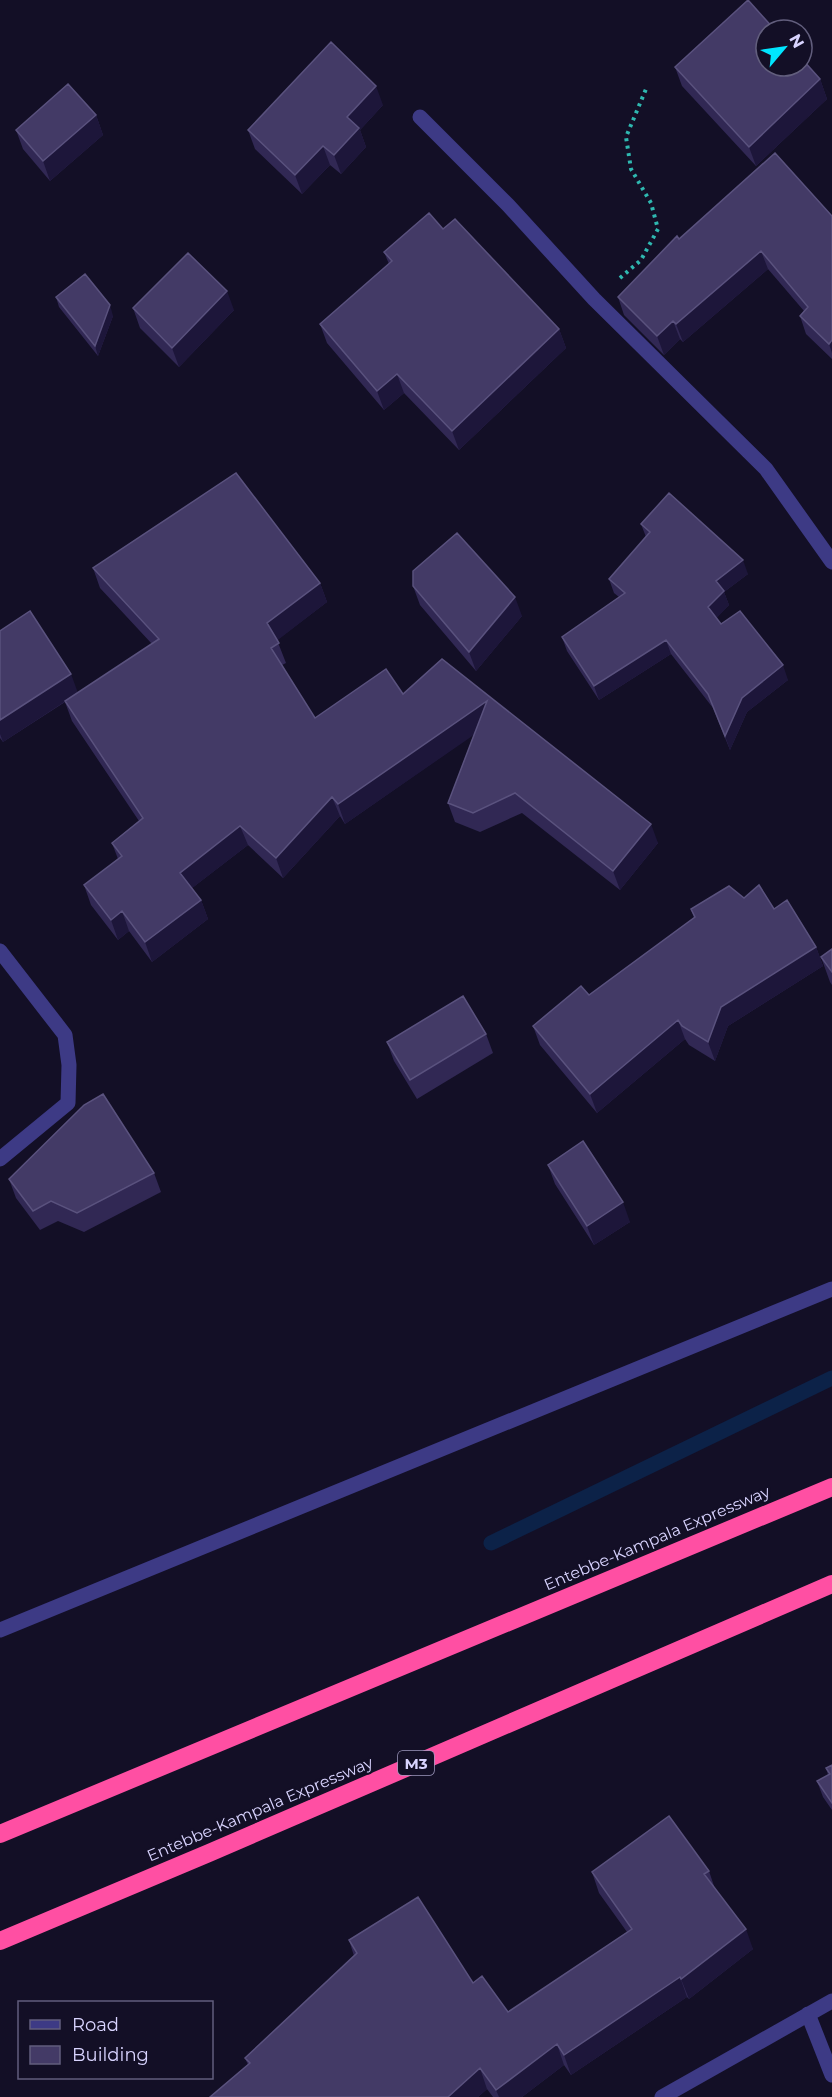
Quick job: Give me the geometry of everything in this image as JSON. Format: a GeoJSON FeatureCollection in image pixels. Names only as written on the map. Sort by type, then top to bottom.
{"type":"FeatureCollection","features":[{"type":"Feature","properties":{"kind":"highway","name":"Entebbe-Kampala Expressway"},"geometry":{"type":"LineString","coordinates":[[0,1834],[832,1487]]}},
{"type":"Feature","properties":{"kind":"highway","name":"Entebbe-Kampala Expressway"},"geometry":{"type":"LineString","coordinates":[[0,1941],[832,1584]]}},
{"type":"Feature","properties":{"kind":"street"},"geometry":{"type":"LineString","coordinates":[[420,117],[508,205],[594,299],[766,469],[832,562]]}},
{"type":"Feature","properties":{"kind":"street"},"geometry":{"type":"LineString","coordinates":[[0,951],[65,1035],[69,1065],[68,1103],[0,1159]]}},
{"type":"Feature","properties":{"kind":"street"},"geometry":{"type":"LineString","coordinates":[[0,1630],[832,1289]]}},
{"type":"Feature","properties":{"kind":"street"},"geometry":{"type":"LineString","coordinates":[[662,2097],[832,2001]]}},
{"type":"Feature","properties":{"kind":"street"},"geometry":{"type":"LineString","coordinates":[[808,2014],[832,2074]]}},
{"type":"Feature","properties":{"kind":"path"},"geometry":{"type":"LineString","coordinates":[[594,299],[641,260],[658,229],[651,203],[632,169],[626,137],[646,89]]}},
{"type":"Feature","properties":{"kind":"building"},"geometry":{"type":"Polygon","coordinates":[[[748,0],[764,18],[754,18],[754,78],[814,78],[814,72],[820,79],[749,147],[675,67],[748,0]]]}},
{"type":"Feature","properties":{"kind":"building"},"geometry":{"type":"Polygon","coordinates":[[[331,42],[376,86],[347,117],[359,128],[334,155],[323,146],[295,175],[248,130],[331,42]]]}},
{"type":"Feature","properties":{"kind":"building"},"geometry":{"type":"Polygon","coordinates":[[[68,84],[96,115],[43,161],[16,130],[68,84]]]}},
{"type":"Feature","properties":{"kind":"building"},"geometry":{"type":"Polygon","coordinates":[[[775,153],[832,216],[832,340],[829,344],[800,316],[808,307],[761,251],[676,324],[673,321],[657,336],[618,297],[677,236],[679,239],[775,153]]]}},
{"type":"Feature","properties":{"kind":"building"},"geometry":{"type":"Polygon","coordinates":[[[429,213],[443,229],[455,219],[559,329],[452,431],[397,374],[377,391],[320,324],[392,261],[384,252],[429,213]]]}},
{"type":"Feature","properties":{"kind":"building"},"geometry":{"type":"Polygon","coordinates":[[[188,253],[227,291],[172,348],[133,308],[188,253]]]}},
{"type":"Feature","properties":{"kind":"building"},"geometry":{"type":"Polygon","coordinates":[[[85,274],[110,305],[95,346],[56,297],[85,274]]]}},
{"type":"Feature","properties":{"kind":"building"},"geometry":{"type":"Polygon","coordinates":[[[236,473],[320,583],[267,623],[279,643],[271,648],[315,718],[386,669],[403,694],[442,659],[651,824],[613,871],[515,793],[473,813],[448,803],[487,701],[338,804],[332,797],[276,858],[240,826],[180,873],[201,900],[145,942],[122,911],[111,920],[84,885],[122,856],[112,843],[143,818],[65,701],[159,639],[93,568],[236,473]]]}},
{"type":"Feature","properties":{"kind":"building"},"geometry":{"type":"Polygon","coordinates":[[[669,493],[743,560],[716,581],[724,591],[708,607],[721,624],[740,611],[783,665],[742,698],[725,736],[708,694],[666,640],[594,686],[562,637],[625,593],[609,579],[650,532],[641,524],[669,493]]]}},
{"type":"Feature","properties":{"kind":"building"},"geometry":{"type":"Polygon","coordinates":[[[457,533],[515,597],[469,652],[413,586],[413,571],[457,533]]]}},
{"type":"Feature","properties":{"kind":"building"},"geometry":{"type":"Polygon","coordinates":[[[30,611],[71,674],[0,720],[0,631],[30,611]]]}},
{"type":"Feature","properties":{"kind":"building"},"geometry":{"type":"Polygon","coordinates":[[[759,885],[774,909],[787,900],[816,947],[721,1007],[708,1042],[682,1026],[678,1020],[590,1094],[533,1026],[581,986],[589,995],[695,917],[691,909],[729,886],[744,898],[759,885]]]}},
{"type":"Feature","properties":{"kind":"building"},"geometry":{"type":"Polygon","coordinates":[[[832,949],[832,972],[821,957],[832,949]]]}},
{"type":"Feature","properties":{"kind":"building"},"geometry":{"type":"Polygon","coordinates":[[[463,996],[486,1034],[410,1080],[387,1042],[463,996]]]}},
{"type":"Feature","properties":{"kind":"building"},"geometry":{"type":"Polygon","coordinates":[[[103,1094],[154,1173],[77,1213],[51,1201],[33,1211],[9,1179],[84,1105],[103,1094]]]}},
{"type":"Feature","properties":{"kind":"building"},"geometry":{"type":"Polygon","coordinates":[[[583,1141],[623,1202],[587,1226],[548,1165],[583,1141]]]}},
{"type":"Feature","properties":{"kind":"building"},"geometry":{"type":"Polygon","coordinates":[[[832,1765],[832,1803],[817,1781],[830,1774],[826,1768],[832,1765]]]}},
{"type":"Feature","properties":{"kind":"building"},"geometry":{"type":"Polygon","coordinates":[[[669,1816],[709,1871],[704,1874],[746,1929],[681,1979],[680,1977],[564,2055],[557,2044],[496,2090],[480,2068],[448,2097],[210,2097],[250,2063],[245,2058],[357,1953],[349,1940],[418,1897],[473,1983],[482,1976],[508,2012],[632,1929],[592,1872],[669,1816]]]}},
{"type":"Feature","properties":{"kind":"waterway"},"geometry":{"type":"LineString","coordinates":[[491,1543],[832,1378]]}}]}
